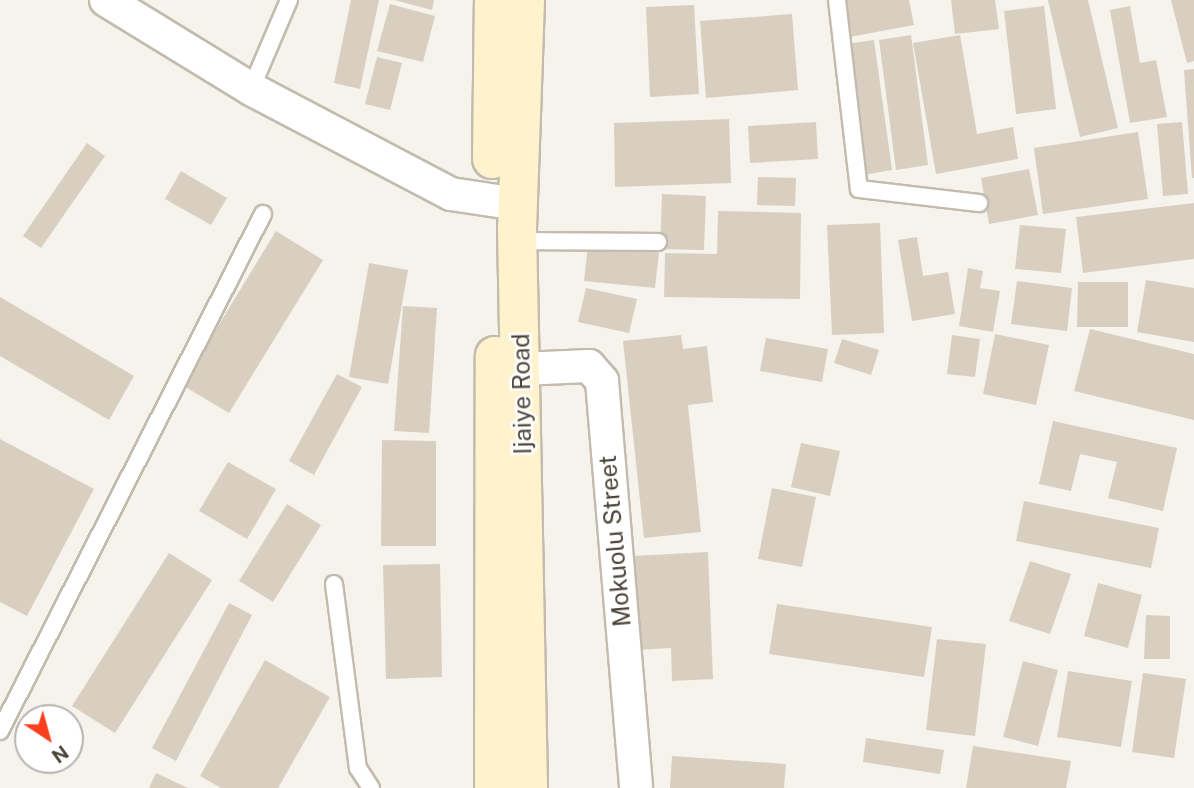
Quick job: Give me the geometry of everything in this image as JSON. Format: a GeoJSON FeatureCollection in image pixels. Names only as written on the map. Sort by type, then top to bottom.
{"type":"FeatureCollection","features":[{"type":"Feature","properties":{"kind":"main road","name":"Ijaiye Road"},"geometry":{"type":"LineString","coordinates":[[494,0],[522,369],[528,788]]}},
{"type":"Feature","properties":{"kind":"main road","name":"Ijaiye Road"},"geometry":{"type":"LineString","coordinates":[[494,788],[510,216],[524,0]]}},
{"type":"Feature","properties":{"kind":"street"},"geometry":{"type":"LineString","coordinates":[[121,4],[251,89],[451,194],[510,216]]}},
{"type":"Feature","properties":{"kind":"street","name":"Mokuolu Street"},"geometry":{"type":"LineString","coordinates":[[522,369],[589,366],[602,381],[636,788]]}},
{"type":"Feature","properties":{"kind":"lane"},"geometry":{"type":"LineString","coordinates":[[251,89],[289,0]]}},
{"type":"Feature","properties":{"kind":"lane"},"geometry":{"type":"LineString","coordinates":[[837,0],[859,189],[979,204]]}},
{"type":"Feature","properties":{"kind":"lane"},"geometry":{"type":"LineString","coordinates":[[0,731],[263,214]]}},
{"type":"Feature","properties":{"kind":"lane"},"geometry":{"type":"LineString","coordinates":[[510,216],[658,242]]}},
{"type":"Feature","properties":{"kind":"lane"},"geometry":{"type":"LineString","coordinates":[[334,584],[358,768],[371,788]]}},
{"type":"Feature","properties":{"kind":"building"},"geometry":{"type":"Polygon","coordinates":[[[351,0],[379,0],[360,89],[334,83],[351,0]]]}},
{"type":"Feature","properties":{"kind":"building"},"geometry":{"type":"Polygon","coordinates":[[[394,0],[434,0],[432,10],[394,0]]]}},
{"type":"Feature","properties":{"kind":"building"},"geometry":{"type":"Polygon","coordinates":[[[843,0],[909,0],[914,25],[850,37],[843,0]]]}},
{"type":"Feature","properties":{"kind":"building"},"geometry":{"type":"Polygon","coordinates":[[[951,0],[995,0],[999,29],[955,34],[951,0]]]}},
{"type":"Feature","properties":{"kind":"building"},"geometry":{"type":"Polygon","coordinates":[[[1048,0],[1088,0],[1118,128],[1080,137],[1048,0]]]}},
{"type":"Feature","properties":{"kind":"building"},"geometry":{"type":"Polygon","coordinates":[[[1171,0],[1194,0],[1194,61],[1187,63],[1171,0]]]}},
{"type":"Feature","properties":{"kind":"building"},"geometry":{"type":"Polygon","coordinates":[[[390,4],[435,16],[423,62],[377,51],[390,4]]]}},
{"type":"Feature","properties":{"kind":"building"},"geometry":{"type":"Polygon","coordinates":[[[694,5],[699,94],[650,97],[646,7],[694,5]]]}},
{"type":"Feature","properties":{"kind":"building"},"geometry":{"type":"Polygon","coordinates":[[[1044,6],[1056,109],[1016,114],[1004,11],[1044,6]]]}},
{"type":"Feature","properties":{"kind":"building"},"geometry":{"type":"Polygon","coordinates":[[[1130,6],[1140,63],[1156,60],[1167,117],[1130,123],[1110,10],[1130,6]]]}},
{"type":"Feature","properties":{"kind":"building"},"geometry":{"type":"Polygon","coordinates":[[[792,14],[798,90],[706,98],[700,21],[792,14]]]}},
{"type":"Feature","properties":{"kind":"building"},"geometry":{"type":"Polygon","coordinates":[[[911,35],[928,165],[896,170],[879,40],[911,35]]]}},
{"type":"Feature","properties":{"kind":"building"},"geometry":{"type":"Polygon","coordinates":[[[960,35],[977,134],[1013,127],[1018,159],[936,174],[913,43],[960,35]]]}},
{"type":"Feature","properties":{"kind":"building"},"geometry":{"type":"Polygon","coordinates":[[[874,40],[892,170],[863,175],[845,44],[874,40]]]}},
{"type":"Feature","properties":{"kind":"building"},"geometry":{"type":"Polygon","coordinates":[[[377,57],[402,63],[390,110],[365,104],[377,57]]]}},
{"type":"Feature","properties":{"kind":"building"},"geometry":{"type":"Polygon","coordinates":[[[1194,69],[1194,178],[1192,178],[1184,70],[1194,69]]]}},
{"type":"Feature","properties":{"kind":"building"},"geometry":{"type":"Polygon","coordinates":[[[729,119],[731,183],[615,187],[614,123],[729,119]]]}},
{"type":"Feature","properties":{"kind":"building"},"geometry":{"type":"Polygon","coordinates":[[[816,122],[818,159],[750,163],[748,126],[816,122]]]}},
{"type":"Feature","properties":{"kind":"building"},"geometry":{"type":"Polygon","coordinates":[[[1182,122],[1188,194],[1163,196],[1157,124],[1182,122]]]}},
{"type":"Feature","properties":{"kind":"building"},"geometry":{"type":"Polygon","coordinates":[[[1138,132],[1148,199],[1043,214],[1034,148],[1138,132]]]}},
{"type":"Feature","properties":{"kind":"building"},"geometry":{"type":"Polygon","coordinates":[[[87,143],[105,156],[41,248],[23,236],[87,143]]]}},
{"type":"Feature","properties":{"kind":"building"},"geometry":{"type":"Polygon","coordinates":[[[1029,169],[1038,215],[989,224],[981,178],[1029,169]]]}},
{"type":"Feature","properties":{"kind":"building"},"geometry":{"type":"Polygon","coordinates":[[[181,171],[227,198],[211,225],[165,199],[181,171]]]}},
{"type":"Feature","properties":{"kind":"building"},"geometry":{"type":"Polygon","coordinates":[[[758,177],[796,178],[795,206],[757,205],[758,177]]]}},
{"type":"Feature","properties":{"kind":"building"},"geometry":{"type":"Polygon","coordinates":[[[662,194],[706,196],[704,250],[660,249],[662,194]]]}},
{"type":"Feature","properties":{"kind":"building"},"geometry":{"type":"Polygon","coordinates":[[[1194,203],[1194,259],[1083,273],[1076,217],[1194,203]]]}},
{"type":"Feature","properties":{"kind":"building"},"geometry":{"type":"Polygon","coordinates":[[[718,211],[801,213],[800,299],[664,297],[665,253],[717,254],[718,211]]]}},
{"type":"Feature","properties":{"kind":"building"},"geometry":{"type":"Polygon","coordinates":[[[880,223],[884,333],[832,335],[827,225],[880,223]]]}},
{"type":"Feature","properties":{"kind":"building"},"geometry":{"type":"Polygon","coordinates":[[[1020,225],[1066,229],[1061,273],[1015,269],[1020,225]]]}},
{"type":"Feature","properties":{"kind":"building"},"geometry":{"type":"Polygon","coordinates":[[[276,231],[323,260],[229,413],[182,385],[276,231]]]}},
{"type":"Feature","properties":{"kind":"building"},"geometry":{"type":"Polygon","coordinates":[[[917,237],[923,276],[948,272],[955,314],[912,321],[898,240],[917,237]]]}},
{"type":"Feature","properties":{"kind":"building"},"geometry":{"type":"Polygon","coordinates":[[[588,245],[659,252],[655,288],[584,281],[588,245]]]}},
{"type":"Feature","properties":{"kind":"building"},"geometry":{"type":"Polygon","coordinates":[[[369,263],[408,270],[388,384],[349,377],[369,263]]]}},
{"type":"Feature","properties":{"kind":"building"},"geometry":{"type":"Polygon","coordinates":[[[968,268],[983,271],[980,288],[1000,291],[993,332],[959,326],[968,268]]]}},
{"type":"Feature","properties":{"kind":"building"},"geometry":{"type":"Polygon","coordinates":[[[1146,280],[1194,288],[1194,342],[1137,332],[1146,280]]]}},
{"type":"Feature","properties":{"kind":"building"},"geometry":{"type":"Polygon","coordinates":[[[1017,281],[1072,288],[1067,331],[1011,324],[1017,281]]]}},
{"type":"Feature","properties":{"kind":"building"},"geometry":{"type":"Polygon","coordinates":[[[1078,282],[1128,282],[1128,327],[1077,327],[1078,282]]]}},
{"type":"Feature","properties":{"kind":"building"},"geometry":{"type":"Polygon","coordinates":[[[586,288],[637,299],[629,333],[578,322],[586,288]]]}},
{"type":"Feature","properties":{"kind":"building"},"geometry":{"type":"Polygon","coordinates":[[[0,297],[134,376],[109,420],[0,356],[0,297]]]}},
{"type":"Feature","properties":{"kind":"building"},"geometry":{"type":"Polygon","coordinates":[[[403,306],[437,308],[429,433],[394,431],[403,306]]]}},
{"type":"Feature","properties":{"kind":"building"},"geometry":{"type":"Polygon","coordinates":[[[1090,329],[1194,354],[1194,420],[1074,391],[1090,329]]]}},
{"type":"Feature","properties":{"kind":"building"},"geometry":{"type":"Polygon","coordinates":[[[995,334],[1049,345],[1036,405],[983,394],[995,334]]]}},
{"type":"Feature","properties":{"kind":"building"},"geometry":{"type":"Polygon","coordinates":[[[681,335],[683,349],[707,346],[713,402],[688,405],[701,532],[644,538],[623,341],[681,335]]]}},
{"type":"Feature","properties":{"kind":"building"},"geometry":{"type":"Polygon","coordinates":[[[952,335],[980,339],[975,377],[947,374],[952,335]]]}},
{"type":"Feature","properties":{"kind":"building"},"geometry":{"type":"Polygon","coordinates":[[[766,338],[828,349],[822,382],[760,371],[766,338]]]}},
{"type":"Feature","properties":{"kind":"building"},"geometry":{"type":"Polygon","coordinates":[[[842,339],[879,350],[871,375],[834,363],[842,339]]]}},
{"type":"Feature","properties":{"kind":"building"},"geometry":{"type":"Polygon","coordinates":[[[337,374],[362,387],[314,475],[289,461],[337,374]]]}},
{"type":"Feature","properties":{"kind":"building"},"geometry":{"type":"Polygon","coordinates":[[[1053,421],[1177,448],[1163,511],[1108,498],[1117,462],[1080,454],[1071,491],[1039,484],[1053,421]]]}},
{"type":"Feature","properties":{"kind":"building"},"geometry":{"type":"Polygon","coordinates":[[[0,439],[94,489],[27,616],[0,602],[0,439]]]}},
{"type":"Feature","properties":{"kind":"building"},"geometry":{"type":"Polygon","coordinates":[[[382,440],[436,441],[436,546],[381,546],[382,440]]]}},
{"type":"Feature","properties":{"kind":"building"},"geometry":{"type":"Polygon","coordinates":[[[801,443],[840,451],[830,496],[791,487],[801,443]]]}},
{"type":"Feature","properties":{"kind":"building"},"geometry":{"type":"Polygon","coordinates":[[[228,462],[276,489],[247,539],[199,511],[228,462]]]}},
{"type":"Feature","properties":{"kind":"building"},"geometry":{"type":"Polygon","coordinates":[[[772,488],[816,497],[802,567],[758,559],[772,488]]]}},
{"type":"Feature","properties":{"kind":"building"},"geometry":{"type":"Polygon","coordinates":[[[1024,501],[1159,528],[1151,568],[1016,541],[1024,501]]]}},
{"type":"Feature","properties":{"kind":"building"},"geometry":{"type":"Polygon","coordinates":[[[287,504],[321,525],[273,602],[239,581],[287,504]]]}},
{"type":"Feature","properties":{"kind":"building"},"geometry":{"type":"Polygon","coordinates":[[[708,552],[713,679],[672,681],[671,648],[636,650],[633,556],[708,552]]]}},
{"type":"Feature","properties":{"kind":"building"},"geometry":{"type":"Polygon","coordinates":[[[169,553],[212,580],[115,733],[84,714],[84,704],[73,704],[169,553]]]}},
{"type":"Feature","properties":{"kind":"building"},"geometry":{"type":"Polygon","coordinates":[[[1030,561],[1071,574],[1050,634],[1009,621],[1030,561]]]}},
{"type":"Feature","properties":{"kind":"building"},"geometry":{"type":"Polygon","coordinates":[[[440,564],[442,677],[386,679],[383,565],[440,564]]]}},
{"type":"Feature","properties":{"kind":"building"},"geometry":{"type":"Polygon","coordinates":[[[1098,583],[1142,595],[1128,648],[1084,636],[1098,583]]]}},
{"type":"Feature","properties":{"kind":"building"},"geometry":{"type":"Polygon","coordinates":[[[229,603],[252,615],[176,761],[152,748],[229,603]]]}},
{"type":"Feature","properties":{"kind":"building"},"geometry":{"type":"Polygon","coordinates":[[[777,604],[932,627],[924,677],[769,654],[777,604]]]}},
{"type":"Feature","properties":{"kind":"building"},"geometry":{"type":"Polygon","coordinates":[[[1146,615],[1170,616],[1170,659],[1144,659],[1146,615]]]}},
{"type":"Feature","properties":{"kind":"building"},"geometry":{"type":"Polygon","coordinates":[[[937,639],[986,644],[975,736],[926,730],[937,639]]]}},
{"type":"Feature","properties":{"kind":"building"},"geometry":{"type":"Polygon","coordinates":[[[265,660],[330,697],[278,788],[221,788],[200,776],[265,660]]]}},
{"type":"Feature","properties":{"kind":"building"},"geometry":{"type":"Polygon","coordinates":[[[1023,661],[1058,670],[1038,746],[1003,737],[1023,661]]]}},
{"type":"Feature","properties":{"kind":"building"},"geometry":{"type":"Polygon","coordinates":[[[1068,671],[1132,681],[1121,747],[1057,737],[1068,671]]]}},
{"type":"Feature","properties":{"kind":"building"},"geometry":{"type":"Polygon","coordinates":[[[1143,673],[1186,679],[1174,758],[1132,752],[1143,673]]]}},
{"type":"Feature","properties":{"kind":"building"},"geometry":{"type":"Polygon","coordinates":[[[866,738],[944,750],[940,774],[863,762],[866,738]]]}},
{"type":"Feature","properties":{"kind":"building"},"geometry":{"type":"Polygon","coordinates":[[[973,746],[1071,761],[1066,788],[966,788],[973,746]]]}},
{"type":"Feature","properties":{"kind":"building"},"geometry":{"type":"Polygon","coordinates":[[[672,756],[786,764],[784,788],[670,788],[672,756]]]}},
{"type":"Feature","properties":{"kind":"building"},"geometry":{"type":"Polygon","coordinates":[[[156,773],[188,788],[149,788],[156,773]]]}}]}
